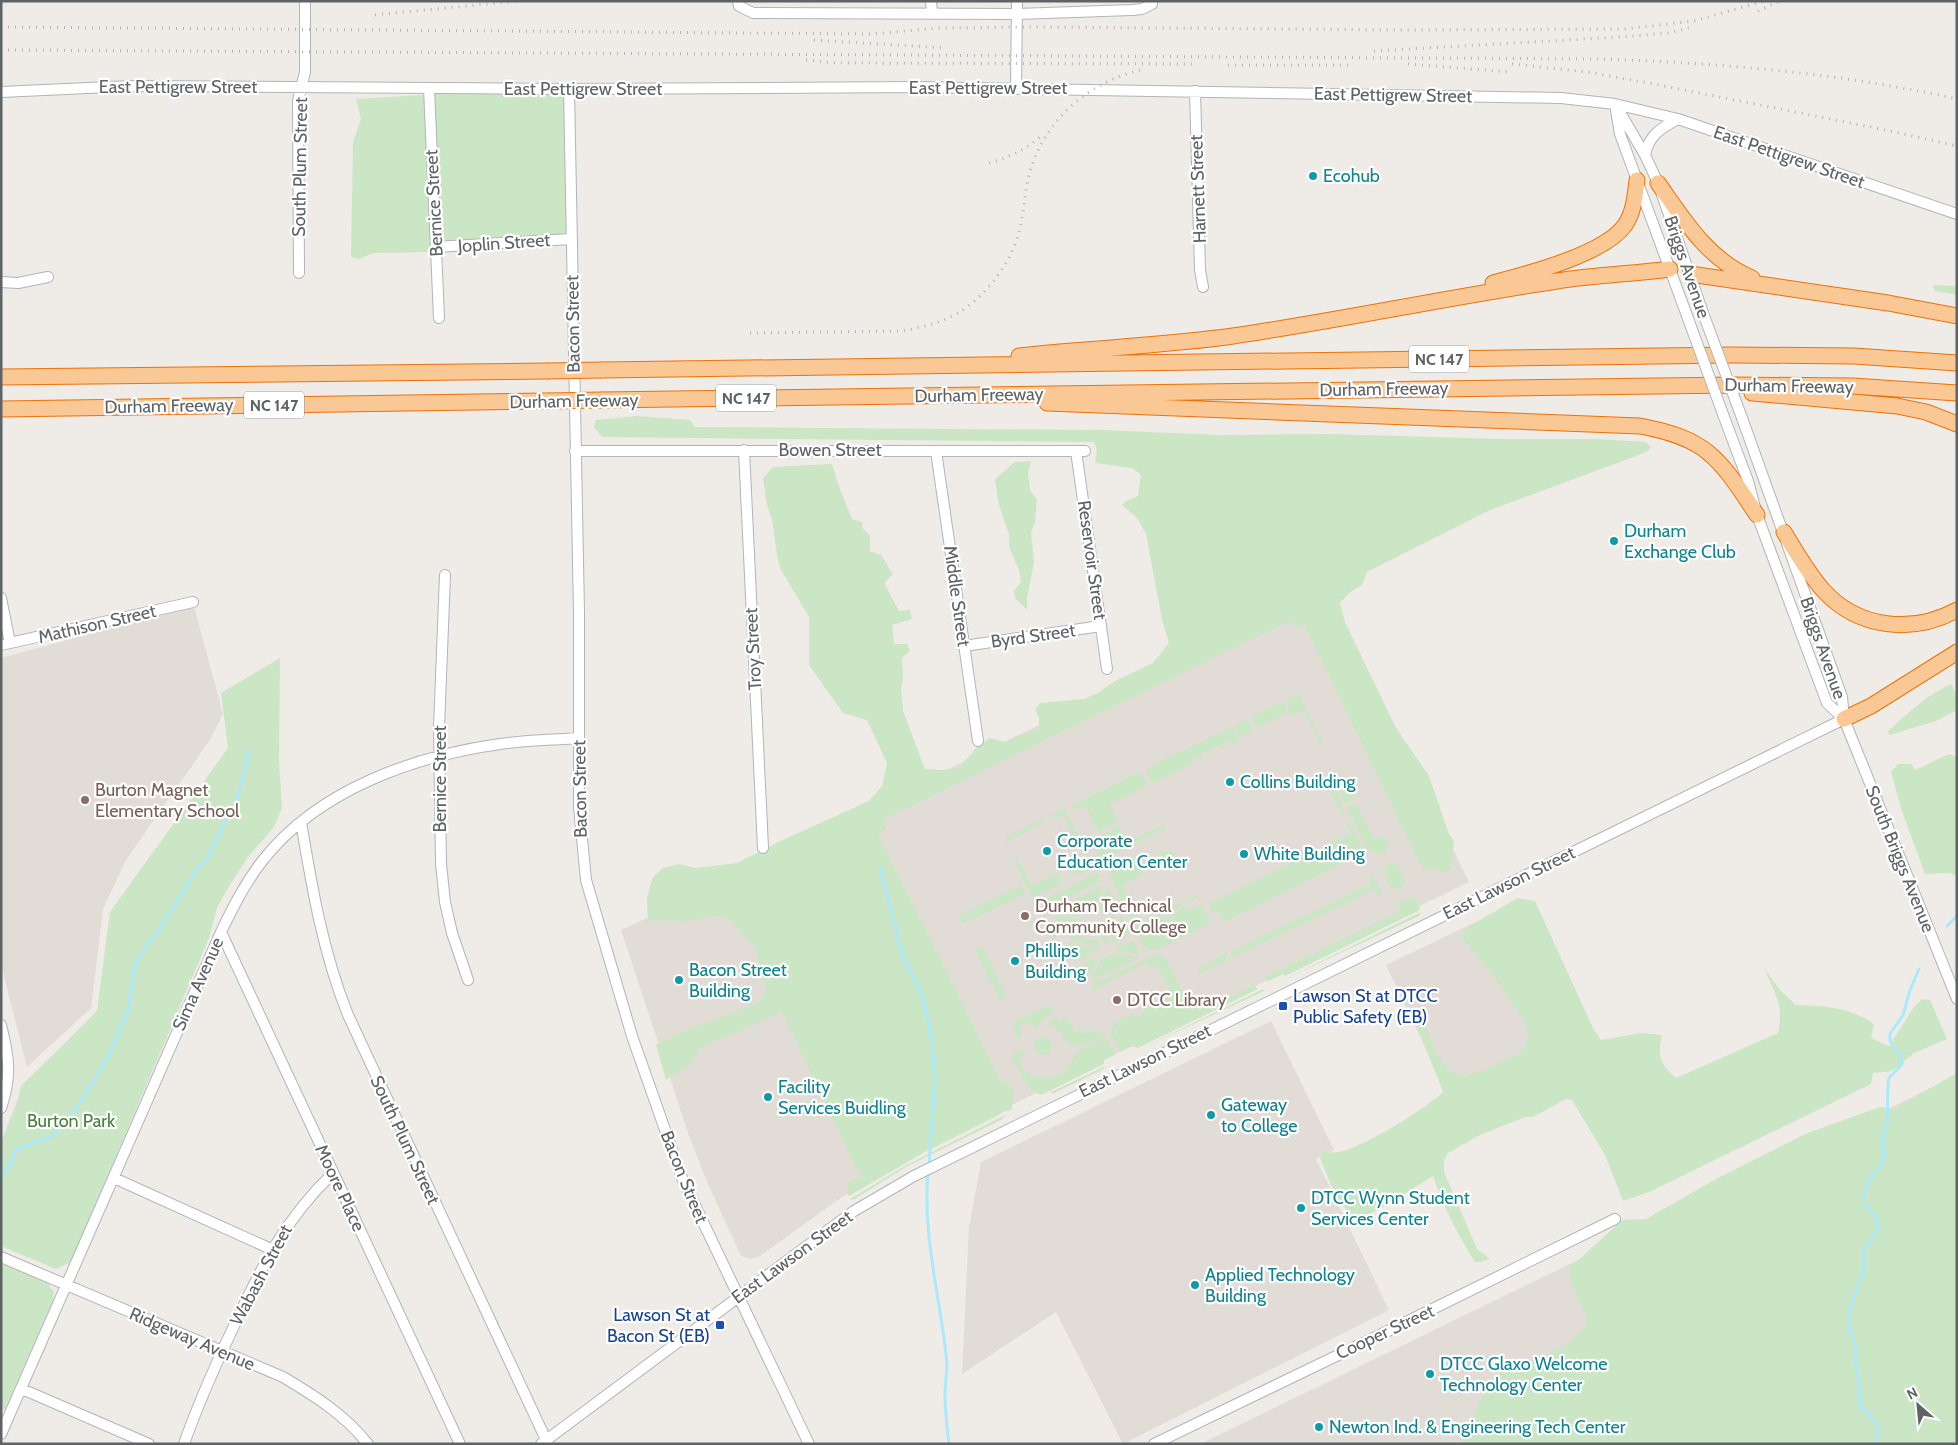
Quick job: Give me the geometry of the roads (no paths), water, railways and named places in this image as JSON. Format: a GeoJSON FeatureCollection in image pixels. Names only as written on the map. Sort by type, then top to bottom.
{"type":"FeatureCollection","features":[{"type":"Feature","properties":{"kind":"highway"},"geometry":{"type":"LineString","coordinates":[[1389,310],[1529,272],[1604,244],[1620,231],[1630,216],[1637,180]]}},
{"type":"Feature","properties":{"kind":"highway"},"geometry":{"type":"LineString","coordinates":[[1658,183],[1692,232],[1708,250],[1739,272],[1770,286]]}},
{"type":"Feature","properties":{"kind":"highway"},"geometry":{"type":"LineString","coordinates":[[920,366],[1090,348],[1199,341],[1560,280],[1670,269]]}},
{"type":"Feature","properties":{"kind":"highway"},"geometry":{"type":"LineString","coordinates":[[1690,274],[1888,303],[1957,316]]}},
{"type":"Feature","properties":{"kind":"highway","name":"Durham Freeway"},"geometry":{"type":"LineString","coordinates":[[1,377],[1774,354],[1957,362]]}},
{"type":"Feature","properties":{"kind":"highway","name":"Durham Freeway"},"geometry":{"type":"LineString","coordinates":[[1,409],[1664,386],[1833,385],[1957,393]]}},
{"type":"Feature","properties":{"kind":"highway"},"geometry":{"type":"LineString","coordinates":[[1664,386],[1897,406],[1926,412],[1957,424]]}},
{"type":"Feature","properties":{"kind":"highway"},"geometry":{"type":"LineString","coordinates":[[890,396],[1157,409],[1640,426],[1681,436],[1707,450],[1726,469],[1757,515]]}},
{"type":"Feature","properties":{"kind":"highway"},"geometry":{"type":"LineString","coordinates":[[1784,532],[1824,590],[1833,600],[1854,614],[1888,624],[1912,625],[1936,620],[1957,610]]}},
{"type":"Feature","properties":{"kind":"highway"},"geometry":{"type":"LineString","coordinates":[[1844,719],[1871,706],[1957,652]]}},
{"type":"Feature","properties":{"kind":"street","name":"South Plum Street"},"geometry":{"type":"LineString","coordinates":[[299,272],[298,101],[305,72],[305,1]]}},
{"type":"Feature","properties":{"kind":"street"},"geometry":{"type":"LineString","coordinates":[[931,1],[932,13]]}},
{"type":"Feature","properties":{"kind":"street"},"geometry":{"type":"LineString","coordinates":[[1016,1],[1016,88]]}},
{"type":"Feature","properties":{"kind":"street"},"geometry":{"type":"LineString","coordinates":[[738,4],[753,12],[847,7],[932,13],[1016,14],[1132,10],[1142,9],[1152,2]]}},
{"type":"Feature","properties":{"kind":"street","name":"East Pettigrew Street"},"geometry":{"type":"LineString","coordinates":[[1,92],[131,86],[569,89],[1016,88],[1306,95],[1560,98],[1615,104],[1678,119],[1957,214]]}},
{"type":"Feature","properties":{"kind":"street","name":"Bernice Street"},"geometry":{"type":"LineString","coordinates":[[429,88],[439,318]]}},
{"type":"Feature","properties":{"kind":"street","name":"Bacon Street"},"geometry":{"type":"LineString","coordinates":[[569,89],[579,603],[580,831],[586,880],[650,1092],[679,1170],[809,1444]]}},
{"type":"Feature","properties":{"kind":"street","name":"Harnett Street"},"geometry":{"type":"LineString","coordinates":[[1195,92],[1200,270],[1203,287]]}},
{"type":"Feature","properties":{"kind":"street","name":"Briggs Avenue"},"geometry":{"type":"LineString","coordinates":[[1615,104],[1645,155],[1658,183],[1703,313],[1784,532],[1794,568],[1842,697],[1844,719]]}},
{"type":"Feature","properties":{"kind":"street","name":"Briggs Avenue"},"geometry":{"type":"LineString","coordinates":[[1615,104],[1620,134],[1748,481],[1757,515],[1827,703],[1844,719]]}},
{"type":"Feature","properties":{"kind":"street"},"geometry":{"type":"LineString","coordinates":[[1645,155],[1647,146],[1654,133],[1678,119]]}},
{"type":"Feature","properties":{"kind":"street","name":"Joplin Street"},"geometry":{"type":"LineString","coordinates":[[436,247],[571,239]]}},
{"type":"Feature","properties":{"kind":"street"},"geometry":{"type":"LineString","coordinates":[[1670,269],[1690,274]]}},
{"type":"Feature","properties":{"kind":"street"},"geometry":{"type":"LineString","coordinates":[[1,282],[18,283],[48,277]]}},
{"type":"Feature","properties":{"kind":"street","name":"Troy Street"},"geometry":{"type":"LineString","coordinates":[[744,450],[763,848]]}},
{"type":"Feature","properties":{"kind":"street","name":"Bowen Street"},"geometry":{"type":"LineString","coordinates":[[575,451],[1080,451]]}},
{"type":"Feature","properties":{"kind":"street","name":"Middle Street"},"geometry":{"type":"LineString","coordinates":[[936,451],[978,741]]}},
{"type":"Feature","properties":{"kind":"street","name":"Reservoir Street"},"geometry":{"type":"LineString","coordinates":[[1080,451],[1107,668]]}},
{"type":"Feature","properties":{"kind":"street","name":"Bernice Street"},"geometry":{"type":"LineString","coordinates":[[445,575],[439,757],[439,820],[443,885],[452,933],[468,980]]}},
{"type":"Feature","properties":{"kind":"street"},"geometry":{"type":"LineString","coordinates":[[1,598],[5,644]]}},
{"type":"Feature","properties":{"kind":"street","name":"Mathison Street"},"geometry":{"type":"LineString","coordinates":[[5,644],[193,602]]}},
{"type":"Feature","properties":{"kind":"street","name":"Byrd Street"},"geometry":{"type":"LineString","coordinates":[[964,646],[1101,626]]}},
{"type":"Feature","properties":{"kind":"street","name":"South Briggs Avenue"},"geometry":{"type":"LineString","coordinates":[[1844,719],[1957,999]]}},
{"type":"Feature","properties":{"kind":"street","name":"East Lawson Street"},"geometry":{"type":"LineString","coordinates":[[545,1442],[854,1211],[914,1176],[1372,949],[1844,719]]}},
{"type":"Feature","properties":{"kind":"street","name":"Sima Avenue"},"geometry":{"type":"LineString","coordinates":[[1,1434],[233,905],[252,874],[276,845],[301,822],[346,792],[387,774],[439,757],[498,744],[579,738]]}},
{"type":"Feature","properties":{"kind":"street","name":"South Plum Street"},"geometry":{"type":"LineString","coordinates":[[301,822],[314,900],[332,972],[348,1015],[545,1442]]}},
{"type":"Feature","properties":{"kind":"street","name":"Moore Place"},"geometry":{"type":"LineString","coordinates":[[221,932],[460,1444]]}},
{"type":"Feature","properties":{"kind":"street"},"geometry":{"type":"LineString","coordinates":[[1,1025],[9,1067],[8,1086],[1,1108]]}},
{"type":"Feature","properties":{"kind":"street","name":"Wabash Street"},"geometry":{"type":"LineString","coordinates":[[184,1444],[199,1402],[271,1249],[301,1206],[333,1173]]}},
{"type":"Feature","properties":{"kind":"street"},"geometry":{"type":"LineString","coordinates":[[114,1178],[271,1249]]}},
{"type":"Feature","properties":{"kind":"street","name":"Cooper Street"},"geometry":{"type":"LineString","coordinates":[[1154,1444],[1616,1219]]}},
{"type":"Feature","properties":{"kind":"street","name":"Ridgeway Avenue"},"geometry":{"type":"LineString","coordinates":[[1,1257],[283,1377],[308,1392],[348,1421],[368,1444]]}},
{"type":"Feature","properties":{"kind":"street"},"geometry":{"type":"LineString","coordinates":[[22,1389],[149,1444]]}},
{"type":"Feature","properties":{"kind":"waterway"},"geometry":{"type":"LineString","coordinates":[[1,1176],[11,1163],[15,1150],[52,1136],[72,1115],[109,1056],[128,1010],[135,964],[176,904],[197,869],[208,858],[236,802],[248,751]]}},
{"type":"Feature","properties":{"kind":"waterway"},"geometry":{"type":"LineString","coordinates":[[880,867],[902,954],[923,998],[932,1039],[935,1080],[929,1166]]}},
{"type":"Feature","properties":{"kind":"waterway"},"geometry":{"type":"LineString","coordinates":[[1947,926],[1957,916]]}},
{"type":"Feature","properties":{"kind":"waterway"},"geometry":{"type":"LineString","coordinates":[[1875,1444],[1879,1432],[1875,1422],[1859,1404],[1855,1343],[1849,1328],[1849,1311],[1864,1271],[1864,1250],[1879,1225],[1875,1215],[1865,1206],[1864,1195],[1868,1181],[1884,1160],[1883,1138],[1887,1122],[1889,1078],[1902,1064],[1900,1055],[1890,1041],[1890,1034],[1903,1015],[1910,990],[1919,969]]}},
{"type":"Feature","properties":{"kind":"waterway"},"geometry":{"type":"LineString","coordinates":[[928,1172],[927,1196],[930,1244],[947,1364],[945,1401],[949,1444]]}},
{"type":"Feature","properties":{"kind":"railway"},"geometry":{"type":"LineString","coordinates":[[375,15],[517,1]]}},
{"type":"Feature","properties":{"kind":"railway"},"geometry":{"type":"LineString","coordinates":[[1,27],[872,34],[938,28],[1037,27],[1409,30],[1624,29],[1694,21],[1764,1]]}},
{"type":"Feature","properties":{"kind":"railway"},"geometry":{"type":"LineString","coordinates":[[1758,11],[1780,1]]}},
{"type":"Feature","properties":{"kind":"railway"},"geometry":{"type":"LineString","coordinates":[[1374,51],[1620,37],[1669,33],[1692,27]]}},
{"type":"Feature","properties":{"kind":"railway"},"geometry":{"type":"LineString","coordinates":[[814,40],[946,48]]}},
{"type":"Feature","properties":{"kind":"railway"},"geometry":{"type":"LineString","coordinates":[[1,50],[1601,59],[1690,63],[1780,71],[1869,82],[1957,99]]}},
{"type":"Feature","properties":{"kind":"railway"},"geometry":{"type":"LineString","coordinates":[[806,60],[834,63],[1196,64]]}},
{"type":"Feature","properties":{"kind":"railway"},"geometry":{"type":"LineString","coordinates":[[1408,64],[1510,72]]}},
{"type":"Feature","properties":{"kind":"railway"},"geometry":{"type":"LineString","coordinates":[[1512,64],[1587,72],[1654,84],[1957,146]]}},
{"type":"Feature","properties":{"kind":"railway"},"geometry":{"type":"LineString","coordinates":[[1228,65],[1351,65]]}},
{"type":"Feature","properties":{"kind":"railway"},"geometry":{"type":"LineString","coordinates":[[750,333],[902,331],[946,319],[970,305],[992,283],[1009,258],[1015,245],[1031,168],[1049,132],[1074,103],[1090,91],[1126,74],[1145,69]]}},
{"type":"Feature","properties":{"kind":"railway"},"geometry":{"type":"LineString","coordinates":[[989,163],[1018,152],[1043,134]]}},
{"type":"Feature","properties":{"kind":"place","name":"Ecohub"},"geometry":{"type":"Point","coordinates":[1313,176]}},
{"type":"Feature","properties":{"kind":"place","name":"Durham Exchange Club"},"geometry":{"type":"Point","coordinates":[1614,541]}},
{"type":"Feature","properties":{"kind":"place","name":"Collins Building"},"geometry":{"type":"Point","coordinates":[1230,782]}},
{"type":"Feature","properties":{"kind":"place","name":"Burton Magnet Elementary School"},"geometry":{"type":"Point","coordinates":[85,800]}},
{"type":"Feature","properties":{"kind":"place","name":"Corporate Education Center"},"geometry":{"type":"Point","coordinates":[1047,851]}},
{"type":"Feature","properties":{"kind":"place","name":"White Building"},"geometry":{"type":"Point","coordinates":[1244,854]}},
{"type":"Feature","properties":{"kind":"place","name":"Durham Technical Community College"},"geometry":{"type":"Point","coordinates":[1025,916]}},
{"type":"Feature","properties":{"kind":"place","name":"Phillips Building"},"geometry":{"type":"Point","coordinates":[1015,961]}},
{"type":"Feature","properties":{"kind":"place","name":"Bacon Street Building"},"geometry":{"type":"Point","coordinates":[679,980]}},
{"type":"Feature","properties":{"kind":"place","name":"DTCC Library"},"geometry":{"type":"Point","coordinates":[1117,1000]}},
{"type":"Feature","properties":{"kind":"place","name":"Lawson St at DTCC Public Safety (EB)"},"geometry":{"type":"Point","coordinates":[1283,1006]}},
{"type":"Feature","properties":{"kind":"place","name":"Facility Services Buidling"},"geometry":{"type":"Point","coordinates":[768,1097]}},
{"type":"Feature","properties":{"kind":"place","name":"Gateway to College"},"geometry":{"type":"Point","coordinates":[1211,1115]}},
{"type":"Feature","properties":{"kind":"place","name":"DTCC Wynn Student Services Center"},"geometry":{"type":"Point","coordinates":[1301,1208]}},
{"type":"Feature","properties":{"kind":"place","name":"Applied Technology Building"},"geometry":{"type":"Point","coordinates":[1195,1285]}},
{"type":"Feature","properties":{"kind":"place","name":"Lawson St at Bacon St (EB)"},"geometry":{"type":"Point","coordinates":[720,1325]}},
{"type":"Feature","properties":{"kind":"place","name":"DTCC Glaxo Welcome Technology Center"},"geometry":{"type":"Point","coordinates":[1430,1374]}},
{"type":"Feature","properties":{"kind":"place","name":"Newton Ind. & Engineering Tech Center"},"geometry":{"type":"Point","coordinates":[1319,1427]}},
{"type":"Feature","properties":{"kind":"park label","name":"Burton Park"},"geometry":{"type":"Point","coordinates":[71,1121]}}]}
